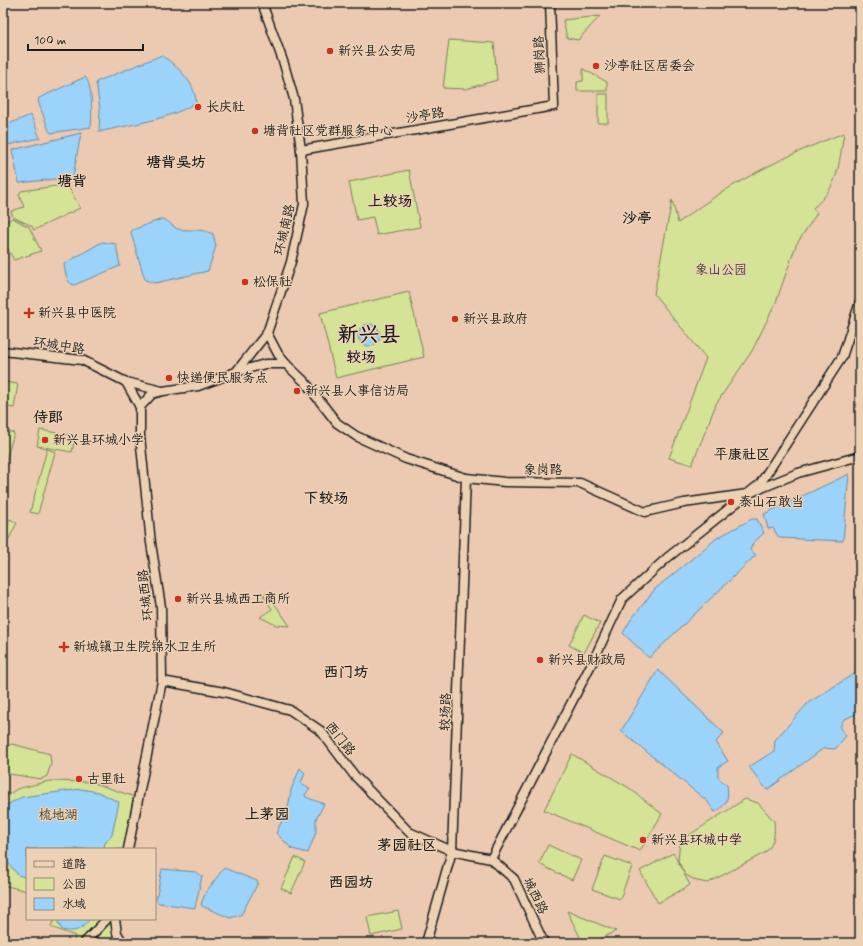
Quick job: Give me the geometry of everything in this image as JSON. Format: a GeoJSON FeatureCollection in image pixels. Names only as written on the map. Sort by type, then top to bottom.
{"type":"FeatureCollection","features":[{"type":"Feature","properties":{"kind":"street","name":"环城南路"},"geometry":{"type":"LineString","coordinates":[[236,372],[267,333],[290,262],[304,204],[301,150],[294,99],[284,64],[262,3]]}},
{"type":"Feature","properties":{"kind":"street","name":"狮岗路"},"geometry":{"type":"LineString","coordinates":[[550,3],[554,106]]}},
{"type":"Feature","properties":{"kind":"street","name":"沙亭路"},"geometry":{"type":"LineString","coordinates":[[301,150],[554,106]]}},
{"type":"Feature","properties":{"kind":"street"},"geometry":{"type":"LineString","coordinates":[[491,859],[595,657],[622,599],[668,558],[760,484],[842,357],[860,302]]}},
{"type":"Feature","properties":{"kind":"street","name":"象岗路"},"geometry":{"type":"LineString","coordinates":[[267,333],[278,354],[305,382],[337,423],[356,436],[406,459],[466,478],[505,482],[580,482],[645,512],[684,503],[747,494],[798,473],[860,456]]}},
{"type":"Feature","properties":{"kind":"street","name":"环城中路"},"geometry":{"type":"LineString","coordinates":[[3,351],[82,360],[126,382],[163,391]]}},
{"type":"Feature","properties":{"kind":"street"},"geometry":{"type":"LineString","coordinates":[[126,382],[140,407],[152,394],[198,386],[236,372],[265,364],[286,364]]}},
{"type":"Feature","properties":{"kind":"street","name":"环城西路"},"geometry":{"type":"LineString","coordinates":[[128,848],[162,681],[161,607],[140,436],[140,407]]}},
{"type":"Feature","properties":{"kind":"street","name":"较场路"},"geometry":{"type":"LineString","coordinates":[[426,943],[452,851],[466,478]]}},
{"type":"Feature","properties":{"kind":"street","name":"西门路"},"geometry":{"type":"LineString","coordinates":[[162,681],[224,692],[290,710],[321,731],[354,775],[409,832],[452,851]]}},
{"type":"Feature","properties":{"kind":"street","name":"城西路"},"geometry":{"type":"LineString","coordinates":[[452,851],[491,859],[514,879],[544,943]]}},
{"type":"Feature","properties":{"kind":"street"},"geometry":{"type":"LineString","coordinates":[[84,943],[106,920]]}},
{"type":"Feature","properties":{"kind":"street"},"geometry":{"type":"LineString","coordinates":[[115,920],[117,933],[123,943]]}},
{"type":"Feature","properties":{"kind":"green space"},"geometry":{"type":"Polygon","coordinates":[[[600,16],[578,40],[567,38],[563,20],[600,16]]]}},
{"type":"Feature","properties":{"kind":"green space"},"geometry":{"type":"Polygon","coordinates":[[[449,40],[494,43],[497,80],[466,89],[443,88],[449,40]]]}},
{"type":"Feature","properties":{"kind":"green space"},"geometry":{"type":"Polygon","coordinates":[[[583,69],[607,82],[607,91],[577,91],[577,82],[583,81],[583,69]]]}},
{"type":"Feature","properties":{"kind":"green space"},"geometry":{"type":"Polygon","coordinates":[[[598,94],[608,94],[608,123],[598,123],[598,94]]]}},
{"type":"Feature","properties":{"kind":"green space","name":"象山公园"},"geometry":{"type":"Polygon","coordinates":[[[844,133],[839,165],[833,183],[822,200],[813,208],[817,213],[796,245],[776,302],[752,351],[716,404],[692,465],[669,458],[706,358],[654,294],[672,200],[678,223],[737,183],[757,172],[800,151],[844,133]]]}},
{"type":"Feature","properties":{"kind":"green space"},"geometry":{"type":"Polygon","coordinates":[[[409,170],[420,227],[377,235],[373,217],[357,220],[349,182],[409,170]]]}},
{"type":"Feature","properties":{"kind":"green space"},"geometry":{"type":"Polygon","coordinates":[[[63,185],[68,186],[80,208],[34,230],[32,226],[13,217],[11,211],[24,207],[19,195],[21,191],[63,185]]]}},
{"type":"Feature","properties":{"kind":"green space"},"geometry":{"type":"Polygon","coordinates":[[[12,218],[29,227],[41,251],[14,260],[3,240],[3,225],[12,218]]]}},
{"type":"Feature","properties":{"kind":"green space"},"geometry":{"type":"Polygon","coordinates":[[[409,292],[424,357],[336,378],[320,313],[409,292]]]}},
{"type":"Feature","properties":{"kind":"green space"},"geometry":{"type":"Polygon","coordinates":[[[3,382],[18,384],[14,408],[3,406],[3,382]]]}},
{"type":"Feature","properties":{"kind":"green space"},"geometry":{"type":"Polygon","coordinates":[[[3,430],[14,433],[3,471],[3,430]]]}},
{"type":"Feature","properties":{"kind":"green space"},"geometry":{"type":"Polygon","coordinates":[[[40,430],[75,436],[72,452],[37,446],[40,430]]]}},
{"type":"Feature","properties":{"kind":"green space"},"geometry":{"type":"Polygon","coordinates":[[[47,449],[55,452],[38,514],[30,512],[47,449]]]}},
{"type":"Feature","properties":{"kind":"green space"},"geometry":{"type":"Polygon","coordinates":[[[10,519],[17,523],[3,550],[3,533],[10,519]]]}},
{"type":"Feature","properties":{"kind":"green space"},"geometry":{"type":"Polygon","coordinates":[[[267,593],[290,626],[276,625],[260,617],[272,609],[263,595],[267,593]]]}},
{"type":"Feature","properties":{"kind":"green space"},"geometry":{"type":"Polygon","coordinates":[[[584,615],[600,623],[584,653],[569,645],[584,615]]]}},
{"type":"Feature","properties":{"kind":"green space"},"geometry":{"type":"Polygon","coordinates":[[[12,744],[50,754],[51,764],[47,776],[41,779],[3,773],[3,748],[12,744]]]}},
{"type":"Feature","properties":{"kind":"green space"},"geometry":{"type":"Polygon","coordinates":[[[572,754],[629,788],[662,814],[640,851],[544,810],[572,754]]]}},
{"type":"Feature","properties":{"kind":"green space","name":"梳地湖"},"geometry":{"type":"Polygon","coordinates":[[[49,781],[91,782],[138,798],[128,848],[26,848],[26,891],[3,885],[3,798],[17,789],[49,781]]]}},
{"type":"Feature","properties":{"kind":"green space"},"geometry":{"type":"Polygon","coordinates":[[[745,799],[758,803],[774,821],[774,837],[766,852],[708,883],[697,881],[684,874],[690,885],[658,903],[640,871],[673,853],[684,873],[678,860],[680,841],[745,799]]]}},
{"type":"Feature","properties":{"kind":"green space"},"geometry":{"type":"Polygon","coordinates":[[[548,845],[581,860],[572,880],[539,864],[548,845]]]}},
{"type":"Feature","properties":{"kind":"green space"},"geometry":{"type":"Polygon","coordinates":[[[605,856],[632,866],[620,899],[592,889],[605,856]]]}},
{"type":"Feature","properties":{"kind":"green space"},"geometry":{"type":"Polygon","coordinates":[[[295,857],[305,862],[291,893],[281,888],[295,857]]]}},
{"type":"Feature","properties":{"kind":"green space"},"geometry":{"type":"Polygon","coordinates":[[[398,911],[402,929],[371,936],[367,917],[398,911]]]}},
{"type":"Feature","properties":{"kind":"green space"},"geometry":{"type":"Polygon","coordinates":[[[567,911],[616,931],[592,943],[583,943],[567,911]]]}},
{"type":"Feature","properties":{"kind":"green space"},"geometry":{"type":"Polygon","coordinates":[[[54,920],[106,920],[84,943],[74,943],[75,936],[51,927],[54,920]]]}},
{"type":"Feature","properties":{"kind":"green space"},"geometry":{"type":"Polygon","coordinates":[[[112,921],[114,937],[117,943],[92,943],[112,921]]]}},
{"type":"Feature","properties":{"kind":"water"},"geometry":{"type":"Polygon","coordinates":[[[162,55],[189,81],[195,94],[196,102],[176,113],[99,132],[100,109],[96,82],[162,55]]]}},
{"type":"Feature","properties":{"kind":"water"},"geometry":{"type":"Polygon","coordinates":[[[85,77],[88,81],[91,93],[91,127],[51,133],[38,101],[39,98],[85,77]]]}},
{"type":"Feature","properties":{"kind":"water"},"geometry":{"type":"Polygon","coordinates":[[[31,115],[40,138],[3,146],[3,126],[31,115]]]}},
{"type":"Feature","properties":{"kind":"water"},"geometry":{"type":"Polygon","coordinates":[[[81,133],[73,177],[19,183],[12,150],[81,133]]]}},
{"type":"Feature","properties":{"kind":"water"},"geometry":{"type":"Polygon","coordinates":[[[162,219],[178,229],[200,230],[213,234],[216,246],[208,271],[155,283],[145,280],[131,233],[132,230],[162,219]]]}},
{"type":"Feature","properties":{"kind":"water"},"geometry":{"type":"Polygon","coordinates":[[[102,242],[116,244],[120,266],[74,285],[71,284],[66,276],[64,264],[102,242]]]}},
{"type":"Feature","properties":{"kind":"water"},"geometry":{"type":"Polygon","coordinates":[[[369,324],[377,327],[380,335],[377,343],[369,346],[361,343],[358,335],[361,327],[369,324]]]}},
{"type":"Feature","properties":{"kind":"water"},"geometry":{"type":"Polygon","coordinates":[[[849,474],[843,541],[779,538],[773,528],[768,529],[764,514],[849,474]]]}},
{"type":"Feature","properties":{"kind":"water"},"geometry":{"type":"Polygon","coordinates":[[[752,519],[757,519],[764,533],[753,543],[750,550],[756,555],[649,658],[623,633],[630,621],[655,589],[717,538],[752,519]]]}},
{"type":"Feature","properties":{"kind":"water"},"geometry":{"type":"Polygon","coordinates":[[[658,670],[724,733],[716,742],[728,761],[718,767],[718,778],[727,785],[728,794],[725,804],[715,812],[707,801],[621,731],[658,670]]]}},
{"type":"Feature","properties":{"kind":"water"},"geometry":{"type":"Polygon","coordinates":[[[860,670],[860,715],[858,713],[843,720],[840,728],[846,736],[835,749],[824,748],[767,790],[749,767],[774,751],[775,740],[808,703],[860,670]]]}},
{"type":"Feature","properties":{"kind":"water"},"geometry":{"type":"Polygon","coordinates":[[[300,768],[305,773],[301,783],[302,785],[310,788],[305,795],[306,797],[324,804],[316,819],[316,832],[308,853],[292,849],[276,833],[288,808],[291,790],[300,768]]]}},
{"type":"Feature","properties":{"kind":"water","name":"梳地湖"},"geometry":{"type":"Polygon","coordinates":[[[81,789],[98,792],[119,802],[112,835],[105,843],[104,848],[26,848],[26,878],[18,875],[3,857],[3,807],[22,797],[81,789]]]}},
{"type":"Feature","properties":{"kind":"water"},"geometry":{"type":"Polygon","coordinates":[[[224,868],[257,881],[258,883],[241,915],[230,918],[202,906],[201,904],[206,892],[224,868]]]}},
{"type":"Feature","properties":{"kind":"water"},"geometry":{"type":"Polygon","coordinates":[[[162,869],[196,872],[202,876],[195,908],[159,903],[156,900],[162,869]]]}},
{"type":"Feature","properties":{"kind":"water"},"geometry":{"type":"Polygon","coordinates":[[[57,920],[89,920],[77,930],[62,930],[57,920]]]}},
{"type":"Feature","properties":{"kind":"place","name":"新兴县公安局"},"geometry":{"type":"Point","coordinates":[330,51]}},
{"type":"Feature","properties":{"kind":"place","name":"沙亭社区居委会"},"geometry":{"type":"Point","coordinates":[596,66]}},
{"type":"Feature","properties":{"kind":"place","name":"长庆社"},"geometry":{"type":"Point","coordinates":[198,107]}},
{"type":"Feature","properties":{"kind":"place","name":"塘背社区党群服务中心"},"geometry":{"type":"Point","coordinates":[255,131]}},
{"type":"Feature","properties":{"kind":"place","name":"松保社"},"geometry":{"type":"Point","coordinates":[245,282]}},
{"type":"Feature","properties":{"kind":"place","name":"新兴县中医院"},"geometry":{"type":"Point","coordinates":[29,313]}},
{"type":"Feature","properties":{"kind":"place","name":"新兴县政府"},"geometry":{"type":"Point","coordinates":[455,319]}},
{"type":"Feature","properties":{"kind":"place","name":"快递便民服务点"},"geometry":{"type":"Point","coordinates":[169,378]}},
{"type":"Feature","properties":{"kind":"place","name":"新兴县人事信访局"},"geometry":{"type":"Point","coordinates":[297,391]}},
{"type":"Feature","properties":{"kind":"place","name":"新兴县环城小学"},"geometry":{"type":"Point","coordinates":[45,440]}},
{"type":"Feature","properties":{"kind":"place","name":"泰山石敢当"},"geometry":{"type":"Point","coordinates":[731,502]}},
{"type":"Feature","properties":{"kind":"place","name":"新兴县城西工商所"},"geometry":{"type":"Point","coordinates":[178,599]}},
{"type":"Feature","properties":{"kind":"place","name":"新城镇卫生院锦水卫生所"},"geometry":{"type":"Point","coordinates":[64,647]}},
{"type":"Feature","properties":{"kind":"place","name":"新兴县财政局"},"geometry":{"type":"Point","coordinates":[540,660]}},
{"type":"Feature","properties":{"kind":"place","name":"古里社"},"geometry":{"type":"Point","coordinates":[79,779]}},
{"type":"Feature","properties":{"kind":"place","name":"新兴县环城中学"},"geometry":{"type":"Point","coordinates":[643,840]}},
{"type":"Feature","properties":{"kind":"district","name":"塘背吴坊"},"geometry":{"type":"Point","coordinates":[176,163]}},
{"type":"Feature","properties":{"kind":"district","name":"塘背"},"geometry":{"type":"Point","coordinates":[72,182]}},
{"type":"Feature","properties":{"kind":"district","name":"上较场"},"geometry":{"type":"Point","coordinates":[390,202]}},
{"type":"Feature","properties":{"kind":"district","name":"沙亭"},"geometry":{"type":"Point","coordinates":[637,219]}},
{"type":"Feature","properties":{"kind":"district","name":"新兴县"},"geometry":{"type":"Point","coordinates":[369,335]}},
{"type":"Feature","properties":{"kind":"district","name":"较场"},"geometry":{"type":"Point","coordinates":[361,358]}},
{"type":"Feature","properties":{"kind":"district","name":"侍郎"},"geometry":{"type":"Point","coordinates":[48,418]}},
{"type":"Feature","properties":{"kind":"district","name":"平康社区"},"geometry":{"type":"Point","coordinates":[742,455]}},
{"type":"Feature","properties":{"kind":"district","name":"下较场"},"geometry":{"type":"Point","coordinates":[326,499]}},
{"type":"Feature","properties":{"kind":"district","name":"西门坊"},"geometry":{"type":"Point","coordinates":[346,673]}},
{"type":"Feature","properties":{"kind":"district","name":"上茅园"},"geometry":{"type":"Point","coordinates":[267,815]}},
{"type":"Feature","properties":{"kind":"district","name":"茅园社区"},"geometry":{"type":"Point","coordinates":[407,846]}},
{"type":"Feature","properties":{"kind":"district","name":"西园坊"},"geometry":{"type":"Point","coordinates":[351,883]}}]}
